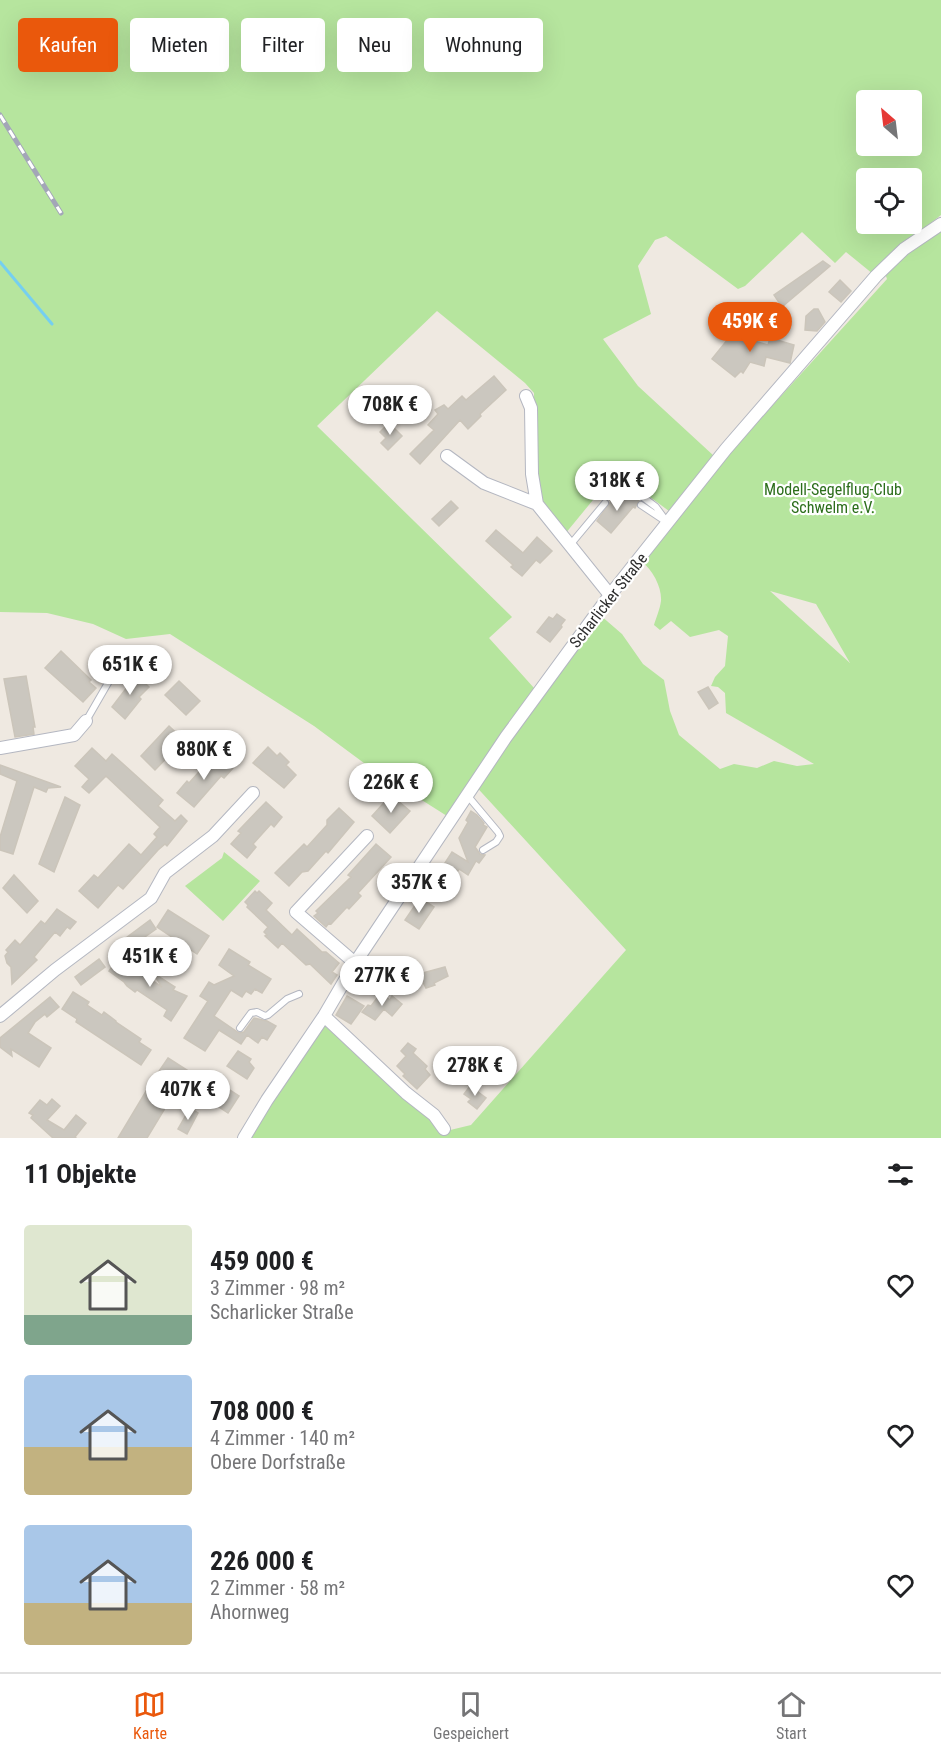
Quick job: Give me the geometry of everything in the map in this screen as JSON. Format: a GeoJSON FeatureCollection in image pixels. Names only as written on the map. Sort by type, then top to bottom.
{"type":"FeatureCollection","features":[{"type":"Feature","properties":{"kind":"street","name":"Scharlicker Straße"},"geometry":{"type":"LineString","coordinates":[[244,1138],[324,1016],[355,963],[467,795],[552,673],[610,596],[726,449],[876,276],[904,249],[941,224]]}},
{"type":"Feature","properties":{"kind":"street"},"geometry":{"type":"LineString","coordinates":[[526,396],[531,408],[532,474],[537,504],[610,596]]}},
{"type":"Feature","properties":{"kind":"street"},"geometry":{"type":"LineString","coordinates":[[447,456],[484,483],[537,504]]}},
{"type":"Feature","properties":{"kind":"street"},"geometry":{"type":"LineString","coordinates":[[0,747],[75,735],[86,721]]}},
{"type":"Feature","properties":{"kind":"street"},"geometry":{"type":"LineString","coordinates":[[0,1016],[54,970],[152,898],[165,873],[213,836],[253,793]]}},
{"type":"Feature","properties":{"kind":"street"},"geometry":{"type":"LineString","coordinates":[[355,963],[296,912],[367,836]]}},
{"type":"Feature","properties":{"kind":"street"},"geometry":{"type":"LineString","coordinates":[[324,1016],[406,1093],[434,1115],[444,1129]]}},
{"type":"Feature","properties":{"kind":"lane"},"geometry":{"type":"LineString","coordinates":[[631,488],[656,507],[668,523]]}},
{"type":"Feature","properties":{"kind":"lane"},"geometry":{"type":"LineString","coordinates":[[569,545],[605,503]]}},
{"type":"Feature","properties":{"kind":"lane"},"geometry":{"type":"LineString","coordinates":[[641,505],[668,523]]}},
{"type":"Feature","properties":{"kind":"lane"},"geometry":{"type":"LineString","coordinates":[[86,721],[108,683]]}},
{"type":"Feature","properties":{"kind":"lane"},"geometry":{"type":"LineString","coordinates":[[467,795],[500,836],[496,842],[483,850]]}},
{"type":"Feature","properties":{"kind":"lane"},"geometry":{"type":"LineString","coordinates":[[240,1028],[251,1013],[268,1015],[287,999],[299,994]]}},
{"type":"Feature","properties":{"kind":"green space","name":"Modell-Segelflug-Club Schwelm e.V."},"geometry":{"type":"Polygon","coordinates":[[[0,0],[941,0],[941,215],[922,230],[922,168],[856,168],[856,234],[917,234],[873,274],[846,252],[835,263],[802,232],[745,286],[738,289],[666,236],[655,240],[638,266],[651,314],[603,339],[638,386],[714,456],[669,511],[616,472],[565,534],[540,503],[535,477],[534,393],[525,383],[437,311],[317,426],[512,617],[489,638],[534,688],[507,726],[600,615],[622,634],[643,664],[664,680],[670,711],[679,735],[720,769],[734,764],[757,768],[774,761],[797,766],[814,764],[726,713],[725,693],[718,687],[711,686],[715,677],[725,666],[728,636],[719,630],[690,637],[671,621],[660,630],[654,625],[661,596],[653,574],[642,562],[733,449],[887,279],[885,273],[913,249],[941,230],[941,1138],[250,1138],[323,1024],[426,1114],[442,1132],[471,1125],[626,950],[471,781],[447,816],[368,766],[314,726],[170,634],[126,639],[93,624],[47,613],[0,612],[0,0]],[[770,591],[850,663],[816,604],[770,591]]]}},
{"type":"Feature","properties":{"kind":"green space"},"geometry":{"type":"Polygon","coordinates":[[[224,852],[260,881],[223,921],[185,886],[222,858],[224,852]]]}},
{"type":"Feature","properties":{"kind":"building"},"geometry":{"type":"Polygon","coordinates":[[[823,261],[830,266],[782,307],[774,295],[823,261]]]}},
{"type":"Feature","properties":{"kind":"building"},"geometry":{"type":"Polygon","coordinates":[[[840,280],[851,291],[841,302],[829,292],[840,280]]]}},
{"type":"Feature","properties":{"kind":"building"},"geometry":{"type":"Polygon","coordinates":[[[814,309],[818,309],[825,322],[817,331],[805,330],[806,316],[814,309]]]}},
{"type":"Feature","properties":{"kind":"building"},"geometry":{"type":"Polygon","coordinates":[[[736,329],[747,332],[743,338],[768,345],[770,338],[794,345],[790,363],[766,357],[764,366],[750,362],[743,373],[741,371],[735,377],[712,359],[736,329]]]}},
{"type":"Feature","properties":{"kind":"building"},"geometry":{"type":"Polygon","coordinates":[[[494,376],[506,390],[480,414],[481,416],[468,429],[460,420],[420,464],[410,454],[434,430],[428,425],[438,414],[435,410],[444,405],[448,409],[462,396],[466,400],[494,376]]]}},
{"type":"Feature","properties":{"kind":"building"},"geometry":{"type":"Polygon","coordinates":[[[389,423],[402,436],[388,450],[381,443],[386,438],[380,432],[389,423]]]}},
{"type":"Feature","properties":{"kind":"building"},"geometry":{"type":"Polygon","coordinates":[[[617,493],[625,500],[630,494],[639,500],[635,508],[633,507],[611,533],[597,521],[617,493]]]}},
{"type":"Feature","properties":{"kind":"building"},"geometry":{"type":"Polygon","coordinates":[[[451,501],[458,508],[439,526],[432,519],[451,501]]]}},
{"type":"Feature","properties":{"kind":"building"},"geometry":{"type":"Polygon","coordinates":[[[496,530],[523,553],[537,537],[552,551],[540,563],[536,560],[522,576],[486,541],[496,530]]]}},
{"type":"Feature","properties":{"kind":"building"},"geometry":{"type":"Polygon","coordinates":[[[557,614],[565,620],[550,642],[537,632],[549,617],[553,619],[557,614]]]}},
{"type":"Feature","properties":{"kind":"building"},"geometry":{"type":"Polygon","coordinates":[[[61,651],[91,680],[89,682],[96,688],[83,702],[45,668],[61,651]]]}},
{"type":"Feature","properties":{"kind":"building"},"geometry":{"type":"Polygon","coordinates":[[[135,674],[149,687],[139,697],[141,699],[125,719],[112,707],[128,686],[125,684],[135,674]]]}},
{"type":"Feature","properties":{"kind":"building"},"geometry":{"type":"Polygon","coordinates":[[[26,676],[35,727],[33,727],[34,734],[15,737],[4,679],[26,676]]]}},
{"type":"Feature","properties":{"kind":"building"},"geometry":{"type":"Polygon","coordinates":[[[179,681],[200,701],[186,715],[165,695],[179,681]]]}},
{"type":"Feature","properties":{"kind":"building"},"geometry":{"type":"Polygon","coordinates":[[[708,687],[718,703],[709,709],[698,692],[708,687]]]}},
{"type":"Feature","properties":{"kind":"building"},"geometry":{"type":"Polygon","coordinates":[[[169,726],[184,740],[155,770],[141,756],[169,726]]]}},
{"type":"Feature","properties":{"kind":"building"},"geometry":{"type":"Polygon","coordinates":[[[268,747],[277,756],[280,753],[289,762],[286,765],[296,775],[284,788],[253,763],[268,747]]]}},
{"type":"Feature","properties":{"kind":"building"},"geometry":{"type":"Polygon","coordinates":[[[92,748],[106,761],[112,754],[163,800],[158,806],[175,821],[181,815],[187,821],[167,846],[165,844],[158,850],[123,889],[118,885],[98,908],[79,891],[94,875],[98,878],[129,844],[141,855],[157,837],[154,834],[160,827],[106,776],[89,793],[82,787],[89,779],[75,766],[92,748]]]}},
{"type":"Feature","properties":{"kind":"building"},"geometry":{"type":"Polygon","coordinates":[[[219,756],[233,768],[224,778],[221,776],[194,807],[177,793],[207,763],[210,766],[219,756]]]}},
{"type":"Feature","properties":{"kind":"building"},"geometry":{"type":"Polygon","coordinates":[[[0,765],[61,787],[48,788],[46,792],[34,787],[13,854],[0,850],[0,837],[17,781],[0,774],[0,765]]]}},
{"type":"Feature","properties":{"kind":"building"},"geometry":{"type":"Polygon","coordinates":[[[391,795],[410,811],[390,833],[372,816],[391,795]]]}},
{"type":"Feature","properties":{"kind":"building"},"geometry":{"type":"Polygon","coordinates":[[[65,797],[80,805],[54,872],[39,864],[65,797]]]}},
{"type":"Feature","properties":{"kind":"building"},"geometry":{"type":"Polygon","coordinates":[[[266,802],[282,817],[274,827],[271,824],[253,844],[256,847],[247,858],[231,844],[241,833],[238,831],[266,802]]]}},
{"type":"Feature","properties":{"kind":"building"},"geometry":{"type":"Polygon","coordinates":[[[339,808],[354,822],[328,853],[326,851],[308,871],[302,872],[289,886],[275,873],[304,844],[307,847],[339,808]]]}},
{"type":"Feature","properties":{"kind":"building"},"geometry":{"type":"Polygon","coordinates":[[[471,811],[487,827],[475,847],[480,854],[485,855],[479,863],[476,861],[468,875],[459,869],[456,874],[443,866],[452,852],[468,862],[459,838],[471,811]]]}},
{"type":"Feature","properties":{"kind":"building"},"geometry":{"type":"Polygon","coordinates":[[[376,844],[391,857],[358,893],[361,896],[349,909],[347,907],[326,927],[314,916],[318,913],[316,911],[351,877],[348,875],[376,844]]]}},
{"type":"Feature","properties":{"kind":"building"},"geometry":{"type":"Polygon","coordinates":[[[14,875],[38,901],[27,913],[3,888],[14,875]]]}},
{"type":"Feature","properties":{"kind":"building"},"geometry":{"type":"Polygon","coordinates":[[[255,891],[257,893],[259,891],[272,903],[266,910],[292,935],[297,929],[322,952],[326,952],[339,963],[332,972],[337,975],[331,984],[310,964],[306,965],[282,943],[278,948],[265,936],[267,935],[264,932],[268,927],[247,907],[245,902],[255,891]]]}},
{"type":"Feature","properties":{"kind":"building"},"geometry":{"type":"Polygon","coordinates":[[[420,898],[434,907],[419,929],[405,920],[420,898]]]}},
{"type":"Feature","properties":{"kind":"building"},"geometry":{"type":"Polygon","coordinates":[[[57,909],[76,922],[70,929],[67,927],[60,936],[55,932],[34,957],[37,960],[12,984],[11,967],[5,956],[8,952],[6,950],[15,940],[20,945],[41,921],[45,924],[57,909]]]}},
{"type":"Feature","properties":{"kind":"building"},"geometry":{"type":"Polygon","coordinates":[[[168,910],[209,936],[197,954],[157,927],[168,910]]]}},
{"type":"Feature","properties":{"kind":"building"},"geometry":{"type":"Polygon","coordinates":[[[150,920],[156,929],[132,946],[126,938],[150,920]]]}},
{"type":"Feature","properties":{"kind":"building"},"geometry":{"type":"Polygon","coordinates":[[[229,949],[250,962],[248,965],[271,979],[262,993],[255,989],[251,994],[246,991],[242,997],[231,990],[214,1016],[239,1033],[244,1032],[254,1018],[276,1026],[267,1040],[262,1037],[258,1043],[247,1035],[241,1044],[219,1030],[205,1051],[184,1038],[208,1001],[200,996],[209,982],[214,985],[234,976],[219,965],[229,949]]]}},
{"type":"Feature","properties":{"kind":"building"},"geometry":{"type":"Polygon","coordinates":[[[118,958],[162,987],[153,973],[175,987],[173,990],[187,996],[171,1021],[164,1016],[167,1010],[137,990],[135,992],[109,971],[118,958]]]}},
{"type":"Feature","properties":{"kind":"building"},"geometry":{"type":"Polygon","coordinates":[[[99,959],[105,967],[81,985],[75,977],[99,959]]]}},
{"type":"Feature","properties":{"kind":"building"},"geometry":{"type":"Polygon","coordinates":[[[445,967],[448,976],[426,988],[419,974],[445,967]]]}},
{"type":"Feature","properties":{"kind":"building"},"geometry":{"type":"Polygon","coordinates":[[[73,992],[89,1002],[87,1005],[102,1015],[104,1012],[141,1039],[139,1042],[151,1050],[141,1065],[76,1022],[77,1019],[62,1009],[73,992]]]}},
{"type":"Feature","properties":{"kind":"building"},"geometry":{"type":"Polygon","coordinates":[[[381,993],[390,1000],[392,996],[402,1004],[392,1016],[384,1009],[375,1020],[362,1012],[368,1005],[371,1006],[381,993]]]}},
{"type":"Feature","properties":{"kind":"building"},"geometry":{"type":"Polygon","coordinates":[[[347,996],[364,1006],[351,1024],[336,1015],[347,996]]]}},
{"type":"Feature","properties":{"kind":"building"},"geometry":{"type":"Polygon","coordinates":[[[50,997],[59,1007],[47,1017],[45,1014],[35,1022],[28,1033],[51,1048],[39,1067],[11,1049],[12,1056],[0,1047],[0,1038],[50,997]]]}},
{"type":"Feature","properties":{"kind":"building"},"geometry":{"type":"Polygon","coordinates":[[[408,1043],[416,1049],[413,1053],[427,1066],[425,1069],[430,1075],[417,1089],[403,1076],[405,1074],[397,1066],[406,1056],[401,1051],[408,1043]]]}},
{"type":"Feature","properties":{"kind":"building"},"geometry":{"type":"Polygon","coordinates":[[[238,1051],[251,1059],[249,1062],[254,1068],[247,1079],[227,1066],[238,1051]]]}},
{"type":"Feature","properties":{"kind":"building"},"geometry":{"type":"Polygon","coordinates":[[[168,1058],[190,1072],[178,1091],[176,1090],[147,1138],[118,1138],[151,1083],[168,1058]]]}},
{"type":"Feature","properties":{"kind":"building"},"geometry":{"type":"Polygon","coordinates":[[[219,1083],[239,1096],[228,1113],[207,1099],[219,1083]]]}},
{"type":"Feature","properties":{"kind":"building"},"geometry":{"type":"Polygon","coordinates":[[[470,1086],[486,1098],[477,1109],[468,1102],[471,1099],[464,1094],[470,1086]]]}},
{"type":"Feature","properties":{"kind":"building"},"geometry":{"type":"Polygon","coordinates":[[[52,1099],[60,1106],[47,1120],[64,1130],[76,1115],[86,1123],[76,1138],[53,1138],[31,1118],[33,1115],[29,1113],[40,1100],[47,1105],[52,1099]]]}},
{"type":"Feature","properties":{"kind":"building"},"geometry":{"type":"Polygon","coordinates":[[[190,1108],[198,1113],[187,1134],[178,1129],[190,1108]]]}},
{"type":"Feature","properties":{"kind":"waterway"},"geometry":{"type":"LineString","coordinates":[[0,262],[52,324]]}},
{"type":"Feature","properties":{"kind":"railway"},"geometry":{"type":"LineString","coordinates":[[0,115],[61,213]]}}]}
